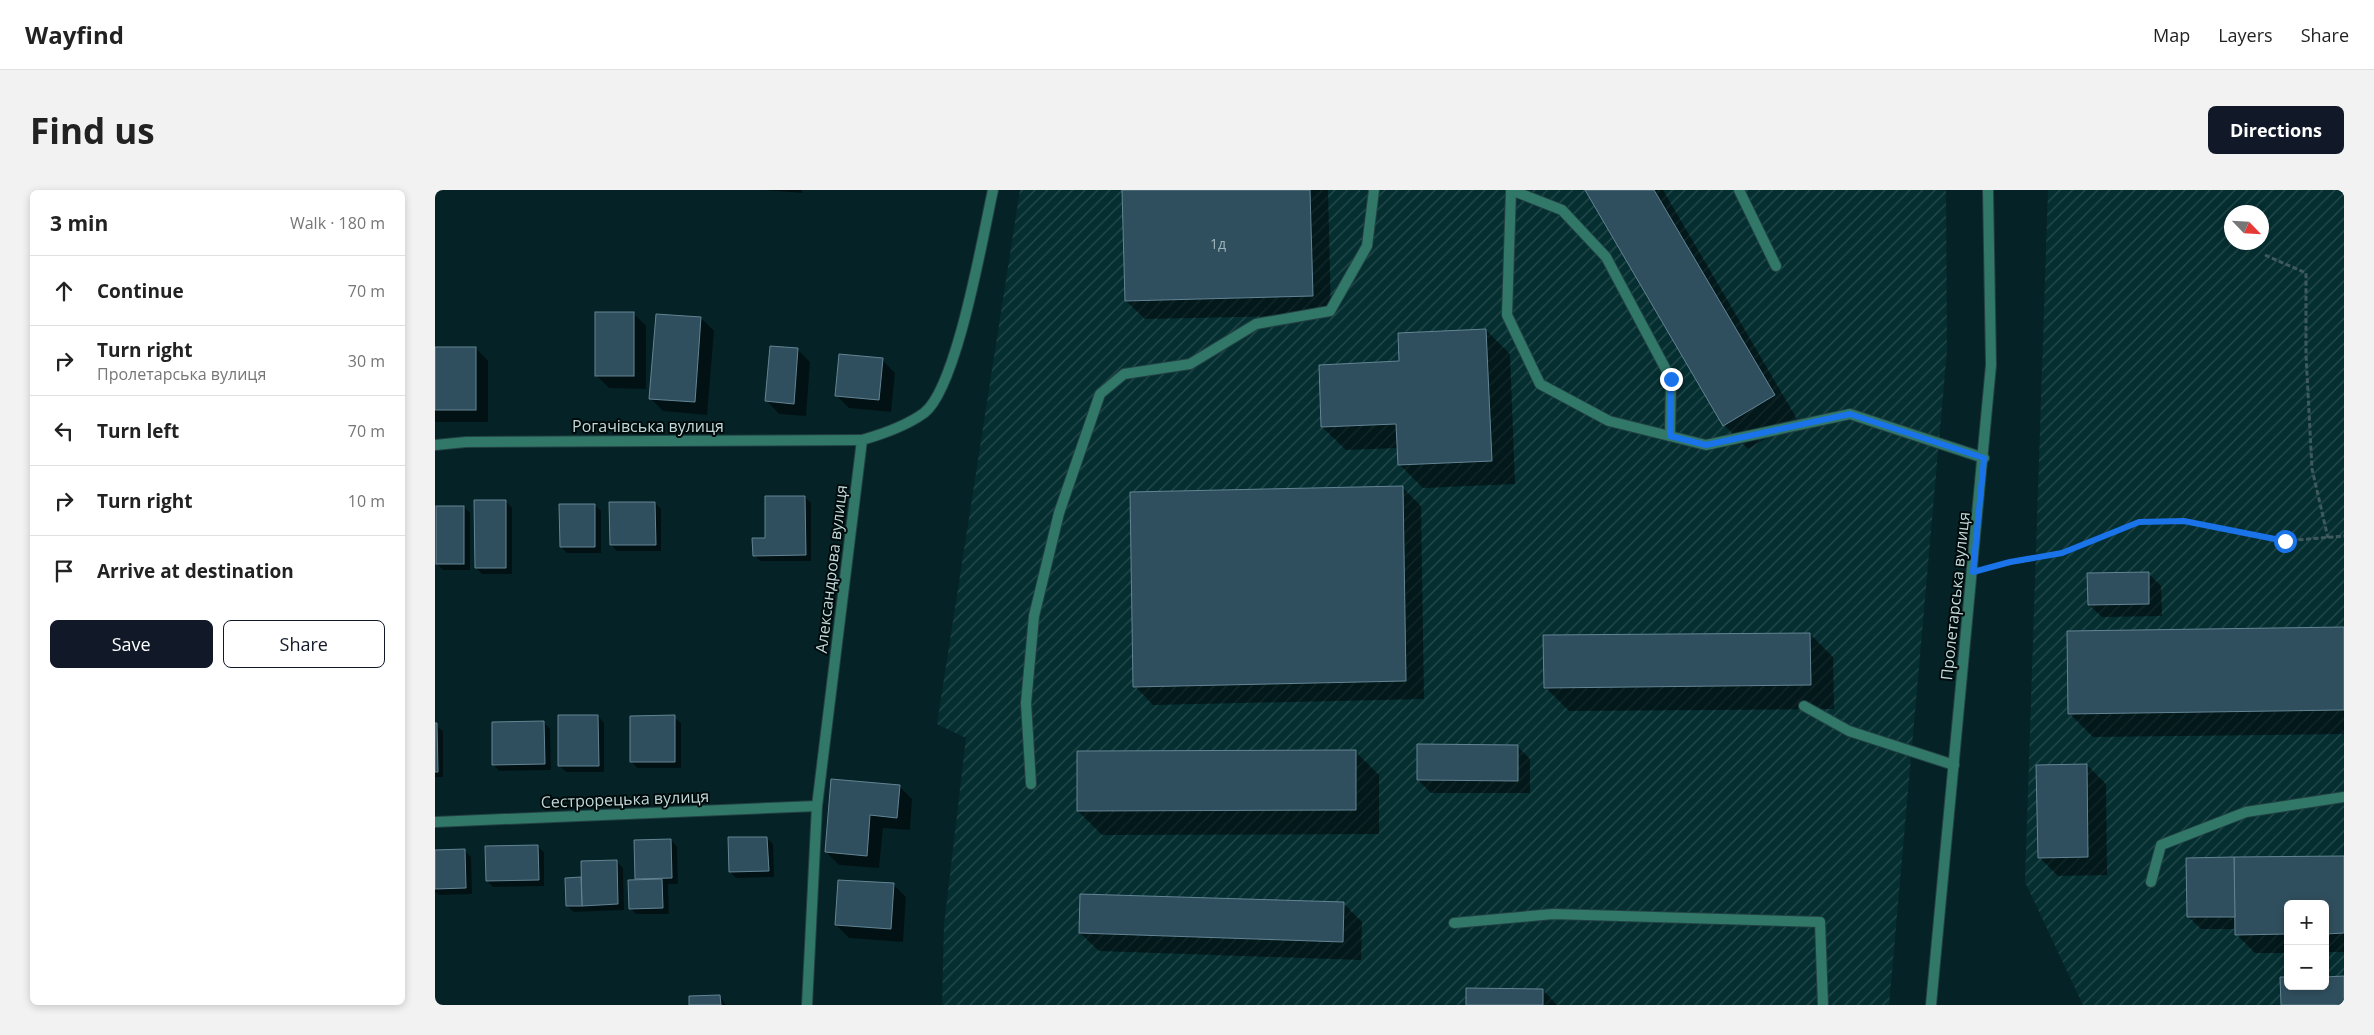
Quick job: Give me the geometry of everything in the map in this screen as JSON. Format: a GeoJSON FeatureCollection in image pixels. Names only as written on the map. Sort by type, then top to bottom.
{"type":"FeatureCollection","features":[{"type":"Feature","properties":{"kind":"street"},"geometry":{"type":"LineString","coordinates":[[862,440],[883,434],[925,412],[941,393],[959,338],[993,190]]}},
{"type":"Feature","properties":{"kind":"street"},"geometry":{"type":"LineString","coordinates":[[1031,784],[1026,702],[1034,616],[1059,513],[1100,394],[1123,374],[1190,364],[1256,324],[1330,311],[1367,246],[1374,190]]}},
{"type":"Feature","properties":{"kind":"street"},"geometry":{"type":"LineString","coordinates":[[1670,436],[1671,379],[1606,256],[1562,210],[1511,190],[1507,315],[1540,384],[1609,421],[1706,445],[1850,414],[1984,458]]}},
{"type":"Feature","properties":{"kind":"street"},"geometry":{"type":"LineString","coordinates":[[1739,190],[1776,266]]}},
{"type":"Feature","properties":{"kind":"street","name":"Пролетарська вулиця"},"geometry":{"type":"LineString","coordinates":[[1931,1005],[1984,458],[1991,365],[1988,190]]}},
{"type":"Feature","properties":{"kind":"street","name":"Рогачівська вулиця"},"geometry":{"type":"LineString","coordinates":[[435,445],[466,442],[862,440]]}},
{"type":"Feature","properties":{"kind":"street","name":"Александрова вулиця"},"geometry":{"type":"LineString","coordinates":[[807,1005],[817,806],[862,440]]}},
{"type":"Feature","properties":{"kind":"street"},"geometry":{"type":"LineString","coordinates":[[1804,706],[1849,731],[1954,765]]}},
{"type":"Feature","properties":{"kind":"street"},"geometry":{"type":"LineString","coordinates":[[2151,882],[2161,845],[2246,812],[2344,797]]}},
{"type":"Feature","properties":{"kind":"street","name":"Сестрорецька вулиця"},"geometry":{"type":"LineString","coordinates":[[435,822],[817,806]]}},
{"type":"Feature","properties":{"kind":"street"},"geometry":{"type":"LineString","coordinates":[[1454,923],[1553,914],[1820,922],[1823,1005]]}},
{"type":"Feature","properties":{"kind":"path"},"geometry":{"type":"LineString","coordinates":[[2265,255],[2306,273],[2306,355],[2312,469],[2328,538]]}},
{"type":"Feature","properties":{"kind":"path"},"geometry":{"type":"LineString","coordinates":[[1973,572],[2010,562],[2062,553],[2139,522],[2184,521],[2285,541],[2344,536]]}},
{"type":"Feature","properties":{"kind":"shaded area"},"geometry":{"type":"Polygon","coordinates":[[[1020,190],[1946,190],[1947,350],[1889,1005],[942,1005],[944,926],[966,738],[937,724],[1020,190]]]}},
{"type":"Feature","properties":{"kind":"shaded area"},"geometry":{"type":"Polygon","coordinates":[[[2048,190],[2344,190],[2344,1005],[2083,1005],[2025,882],[2048,190]]]}},
{"type":"Feature","properties":{"kind":"building"},"geometry":{"type":"Polygon","coordinates":[[[1122,190],[1310,190],[1313,296],[1125,301],[1122,190]]]}},
{"type":"Feature","properties":{"kind":"building"},"geometry":{"type":"Polygon","coordinates":[[[1585,190],[1654,190],[1775,395],[1723,426],[1585,190]]]}},
{"type":"Feature","properties":{"kind":"building"},"geometry":{"type":"Polygon","coordinates":[[[595,312],[634,312],[634,376],[595,376],[595,312]]]}},
{"type":"Feature","properties":{"kind":"building"},"geometry":{"type":"Polygon","coordinates":[[[656,314],[701,317],[695,402],[649,399],[656,314]]]}},
{"type":"Feature","properties":{"kind":"building"},"geometry":{"type":"Polygon","coordinates":[[[1486,329],[1492,461],[1398,465],[1396,424],[1321,427],[1319,365],[1399,361],[1398,333],[1486,329]]]}},
{"type":"Feature","properties":{"kind":"building"},"geometry":{"type":"Polygon","coordinates":[[[770,346],[798,348],[794,404],[765,401],[770,346]]]}},
{"type":"Feature","properties":{"kind":"building"},"geometry":{"type":"Polygon","coordinates":[[[435,347],[476,347],[476,410],[435,410],[435,347]]]}},
{"type":"Feature","properties":{"kind":"building"},"geometry":{"type":"Polygon","coordinates":[[[839,354],[883,358],[879,400],[835,396],[839,354]]]}},
{"type":"Feature","properties":{"kind":"building"},"geometry":{"type":"Polygon","coordinates":[[[1403,486],[1406,681],[1133,687],[1130,492],[1403,486]]]}},
{"type":"Feature","properties":{"kind":"building"},"geometry":{"type":"Polygon","coordinates":[[[765,496],[805,496],[806,555],[753,556],[752,538],[765,538],[765,496]]]}},
{"type":"Feature","properties":{"kind":"building"},"geometry":{"type":"Polygon","coordinates":[[[474,500],[506,500],[506,568],[475,568],[474,500]]]}},
{"type":"Feature","properties":{"kind":"building"},"geometry":{"type":"Polygon","coordinates":[[[609,502],[655,502],[656,545],[610,545],[609,502]]]}},
{"type":"Feature","properties":{"kind":"building"},"geometry":{"type":"Polygon","coordinates":[[[559,504],[595,504],[595,547],[560,547],[559,504]]]}},
{"type":"Feature","properties":{"kind":"building"},"geometry":{"type":"Polygon","coordinates":[[[436,506],[464,506],[464,564],[436,564],[436,506]]]}},
{"type":"Feature","properties":{"kind":"building"},"geometry":{"type":"Polygon","coordinates":[[[2149,572],[2149,604],[2088,605],[2087,573],[2149,572]]]}},
{"type":"Feature","properties":{"kind":"building"},"geometry":{"type":"Polygon","coordinates":[[[2344,627],[2344,710],[2068,714],[2067,631],[2344,627]]]}},
{"type":"Feature","properties":{"kind":"building"},"geometry":{"type":"Polygon","coordinates":[[[1810,633],[1811,685],[1544,688],[1543,635],[1810,633]]]}},
{"type":"Feature","properties":{"kind":"building"},"geometry":{"type":"Polygon","coordinates":[[[558,715],[598,715],[599,766],[558,766],[558,715]]]}},
{"type":"Feature","properties":{"kind":"building"},"geometry":{"type":"Polygon","coordinates":[[[675,715],[675,762],[630,762],[630,716],[675,715]]]}},
{"type":"Feature","properties":{"kind":"building"},"geometry":{"type":"Polygon","coordinates":[[[544,721],[545,764],[492,765],[492,722],[544,721]]]}},
{"type":"Feature","properties":{"kind":"building"},"geometry":{"type":"Polygon","coordinates":[[[435,723],[437,723],[438,772],[435,772],[435,723]]]}},
{"type":"Feature","properties":{"kind":"building"},"geometry":{"type":"Polygon","coordinates":[[[1417,744],[1518,745],[1518,781],[1417,780],[1417,744]]]}},
{"type":"Feature","properties":{"kind":"building"},"geometry":{"type":"Polygon","coordinates":[[[1356,750],[1356,810],[1077,811],[1077,751],[1356,750]]]}},
{"type":"Feature","properties":{"kind":"building"},"geometry":{"type":"Polygon","coordinates":[[[2087,764],[2088,857],[2038,858],[2036,765],[2087,764]]]}},
{"type":"Feature","properties":{"kind":"building"},"geometry":{"type":"Polygon","coordinates":[[[831,779],[900,785],[897,818],[870,815],[867,856],[825,852],[831,779]]]}},
{"type":"Feature","properties":{"kind":"building"},"geometry":{"type":"Polygon","coordinates":[[[728,837],[767,837],[769,871],[729,872],[728,837]]]}},
{"type":"Feature","properties":{"kind":"building"},"geometry":{"type":"Polygon","coordinates":[[[671,839],[672,878],[635,879],[634,840],[671,839]]]}},
{"type":"Feature","properties":{"kind":"building"},"geometry":{"type":"Polygon","coordinates":[[[538,845],[539,880],[486,881],[485,846],[538,845]]]}},
{"type":"Feature","properties":{"kind":"building"},"geometry":{"type":"Polygon","coordinates":[[[465,849],[466,888],[435,889],[435,850],[465,849]]]}},
{"type":"Feature","properties":{"kind":"building"},"geometry":{"type":"Polygon","coordinates":[[[2344,856],[2344,933],[2329,934],[2329,900],[2284,900],[2284,934],[2235,935],[2234,857],[2344,856]]]}},
{"type":"Feature","properties":{"kind":"building"},"geometry":{"type":"Polygon","coordinates":[[[2234,857],[2235,917],[2187,917],[2186,858],[2234,857]]]}},
{"type":"Feature","properties":{"kind":"building"},"geometry":{"type":"Polygon","coordinates":[[[617,860],[618,904],[582,906],[581,861],[617,860]]]}},
{"type":"Feature","properties":{"kind":"building"},"geometry":{"type":"Polygon","coordinates":[[[581,877],[582,906],[566,906],[565,878],[581,877]]]}},
{"type":"Feature","properties":{"kind":"building"},"geometry":{"type":"Polygon","coordinates":[[[662,879],[663,908],[629,909],[628,880],[662,879]]]}},
{"type":"Feature","properties":{"kind":"building"},"geometry":{"type":"Polygon","coordinates":[[[838,880],[894,883],[891,929],[835,925],[838,880]]]}},
{"type":"Feature","properties":{"kind":"building"},"geometry":{"type":"Polygon","coordinates":[[[1080,894],[1344,902],[1343,942],[1079,933],[1080,894]]]}},
{"type":"Feature","properties":{"kind":"building"},"geometry":{"type":"Polygon","coordinates":[[[2344,976],[2344,1005],[2281,1005],[2280,977],[2284,977],[2284,990],[2329,990],[2329,977],[2344,976]]]}},
{"type":"Feature","properties":{"kind":"building"},"geometry":{"type":"Polygon","coordinates":[[[1466,988],[1543,989],[1543,1005],[1466,1005],[1466,988]]]}},
{"type":"Feature","properties":{"kind":"building"},"geometry":{"type":"Polygon","coordinates":[[[720,995],[721,1005],[689,1005],[689,996],[720,995]]]}},
{"type":"Feature","properties":{"kind":"route"},"geometry":{"type":"LineString","coordinates":[[1671,379],[1670,436],[1706,445],[1850,414],[1984,458],[1973,572],[2010,562],[2062,553],[2139,522],[2184,521],[2285,541]]}}]}
